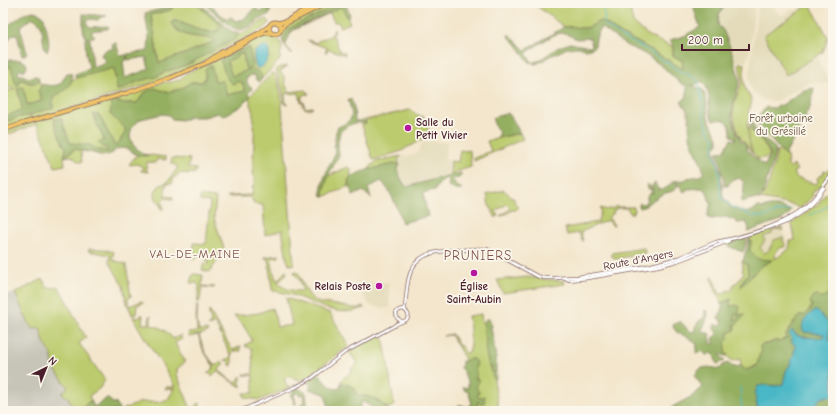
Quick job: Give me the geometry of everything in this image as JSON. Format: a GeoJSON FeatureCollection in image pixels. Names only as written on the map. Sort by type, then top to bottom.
{"type":"FeatureCollection","features":[{"type":"Feature","properties":{"kind":"main road"},"geometry":{"type":"LineString","coordinates":[[204,64],[220,53],[259,33],[273,22],[286,21],[318,3]]}},
{"type":"Feature","properties":{"kind":"main road"},"geometry":{"type":"LineString","coordinates":[[3,130],[127,93],[170,78],[217,58],[260,35],[266,33],[278,34],[285,24],[327,3]]}},
{"type":"Feature","properties":{"kind":"main road"},"geometry":{"type":"LineString","coordinates":[[278,22],[281,29]]}},
{"type":"Feature","properties":{"kind":"main road"},"geometry":{"type":"LineString","coordinates":[[269,26],[269,30],[272,34]]}},
{"type":"Feature","properties":{"kind":"street","name":"Route d'Angers"},"geometry":{"type":"LineString","coordinates":[[405,310],[408,279],[412,269],[421,258],[431,253],[479,248],[487,249],[537,276],[544,278],[585,276],[657,264],[678,258],[716,242],[766,229],[788,220],[815,198],[833,174]]}},
{"type":"Feature","properties":{"kind":"street"},"geometry":{"type":"LineString","coordinates":[[395,324],[397,318],[396,313],[405,306]]}},
{"type":"Feature","properties":{"kind":"street"},"geometry":{"type":"LineString","coordinates":[[240,411],[296,387],[345,352],[394,326],[395,324],[404,321],[408,314],[402,309]]}},
{"type":"Feature","properties":{"kind":"street"},"geometry":{"type":"LineString","coordinates":[[397,318],[401,321]]}},
{"type":"Feature","properties":{"kind":"shaded area"},"geometry":{"type":"Polygon","coordinates":[[[726,3],[755,3],[749,56],[747,57],[746,62],[734,61],[716,23],[718,13],[726,3]]]}},
{"type":"Feature","properties":{"kind":"shaded area"},"geometry":{"type":"Polygon","coordinates":[[[758,3],[771,3],[770,6],[776,7],[775,12],[780,12],[780,16],[793,9],[794,12],[806,6],[826,36],[829,45],[818,57],[820,60],[819,62],[831,84],[810,83],[778,100],[772,101],[761,99],[754,93],[750,86],[749,77],[758,3]]]}},
{"type":"Feature","properties":{"kind":"shaded area"},"geometry":{"type":"Polygon","coordinates":[[[433,141],[447,143],[445,159],[451,161],[450,174],[406,187],[397,169],[400,167],[398,158],[402,155],[407,157],[412,156],[418,152],[421,145],[425,142],[433,141]]]}},
{"type":"Feature","properties":{"kind":"shaded area"},"geometry":{"type":"Polygon","coordinates":[[[783,227],[787,244],[767,262],[749,237],[783,227]]]}},
{"type":"Feature","properties":{"kind":"shaded area"},"geometry":{"type":"Polygon","coordinates":[[[356,282],[389,283],[390,308],[369,305],[356,282]]]}},
{"type":"Feature","properties":{"kind":"shaded area"},"geometry":{"type":"Polygon","coordinates":[[[15,293],[26,318],[40,327],[44,342],[52,356],[53,367],[65,383],[75,408],[74,411],[3,411],[3,295],[15,293]]]}},
{"type":"Feature","properties":{"kind":"green space"},"geometry":{"type":"Polygon","coordinates":[[[182,3],[191,3],[202,7],[202,9],[221,26],[217,31],[212,32],[173,21],[178,31],[182,33],[191,36],[213,39],[215,41],[159,63],[151,15],[170,10],[174,6],[182,3]]]}},
{"type":"Feature","properties":{"kind":"green space"},"geometry":{"type":"Polygon","coordinates":[[[208,3],[223,16],[228,19],[231,17],[236,21],[244,19],[249,13],[251,14],[253,9],[256,8],[260,12],[270,8],[270,14],[258,19],[256,23],[241,30],[233,28],[207,6],[208,3]]]}},
{"type":"Feature","properties":{"kind":"green space"},"geometry":{"type":"Polygon","coordinates":[[[329,3],[340,3],[350,23],[341,27],[338,22],[334,22],[330,13],[294,30],[288,37],[286,46],[292,52],[291,54],[282,40],[282,32],[285,25],[329,3]]]}},
{"type":"Feature","properties":{"kind":"green space"},"geometry":{"type":"Polygon","coordinates":[[[340,3],[345,3],[350,15],[348,18],[341,7],[292,30],[286,43],[284,44],[282,39],[285,37],[285,34],[289,28],[340,3]]]}},
{"type":"Feature","properties":{"kind":"green space"},"geometry":{"type":"Polygon","coordinates":[[[533,3],[629,3],[633,23],[650,37],[673,47],[673,56],[682,60],[684,70],[641,44],[619,33],[606,23],[599,21],[586,28],[564,27],[533,3]]]}},
{"type":"Feature","properties":{"kind":"green space"},"geometry":{"type":"Polygon","coordinates":[[[692,3],[727,3],[719,14],[718,25],[723,30],[731,49],[740,81],[733,105],[732,118],[737,135],[741,141],[745,143],[747,149],[753,156],[765,166],[771,155],[765,144],[750,127],[749,124],[753,122],[758,133],[775,148],[776,151],[762,196],[760,196],[759,199],[752,199],[742,202],[744,182],[739,178],[731,181],[728,186],[724,186],[724,176],[722,174],[717,152],[724,151],[731,139],[734,140],[736,138],[731,136],[730,127],[727,122],[724,120],[713,121],[707,90],[702,81],[695,85],[691,85],[703,90],[706,98],[708,117],[718,138],[718,143],[714,149],[721,172],[723,197],[731,206],[730,207],[744,212],[750,212],[758,207],[764,208],[771,206],[781,207],[791,211],[782,220],[767,224],[748,232],[749,228],[746,222],[737,223],[735,220],[727,217],[712,219],[708,218],[711,203],[707,192],[702,188],[688,189],[684,192],[676,181],[675,183],[678,185],[677,188],[671,192],[661,195],[646,206],[639,207],[640,203],[644,204],[647,201],[647,196],[650,193],[653,193],[650,189],[648,189],[647,184],[653,190],[652,185],[655,183],[658,189],[661,190],[668,187],[673,181],[685,180],[687,178],[700,176],[704,172],[690,137],[687,110],[681,102],[686,98],[687,85],[683,85],[651,58],[627,46],[601,27],[593,48],[586,50],[579,47],[567,48],[536,64],[533,62],[538,61],[559,47],[570,43],[590,47],[592,46],[590,38],[577,39],[565,33],[555,34],[526,53],[532,63],[529,62],[517,45],[508,36],[510,35],[525,50],[564,27],[586,28],[599,21],[606,23],[619,33],[683,69],[682,60],[673,56],[673,47],[670,40],[684,36],[700,27],[692,3]]]}},
{"type":"Feature","properties":{"kind":"green space"},"geometry":{"type":"Polygon","coordinates":[[[810,4],[828,37],[823,52],[786,75],[764,35],[810,4]]]}},
{"type":"Feature","properties":{"kind":"green space"},"geometry":{"type":"Polygon","coordinates":[[[174,6],[170,10],[151,15],[159,63],[215,41],[213,39],[190,36],[179,32],[172,23],[173,21],[177,21],[202,30],[212,32],[217,31],[221,26],[202,9],[202,7],[233,32],[238,33],[237,37],[187,65],[168,71],[156,77],[139,81],[123,89],[117,90],[114,68],[76,78],[75,74],[89,69],[85,38],[90,39],[93,67],[99,66],[106,62],[101,55],[106,50],[113,49],[112,43],[116,43],[120,56],[126,55],[127,60],[123,61],[125,78],[149,69],[146,57],[128,60],[127,54],[148,51],[149,37],[145,13],[174,6]]]}},
{"type":"Feature","properties":{"kind":"green space"},"geometry":{"type":"Polygon","coordinates":[[[33,11],[44,17],[49,40],[47,52],[42,28],[37,20],[32,18],[20,27],[27,53],[25,55],[22,56],[17,34],[11,36],[7,44],[3,47],[3,29],[24,14],[33,11]]]}},
{"type":"Feature","properties":{"kind":"green space"},"geometry":{"type":"Polygon","coordinates":[[[83,14],[107,16],[101,17],[98,20],[88,19],[87,25],[91,27],[108,26],[109,28],[92,31],[95,36],[92,37],[84,36],[83,14]]]}},
{"type":"Feature","properties":{"kind":"green space"},"geometry":{"type":"Polygon","coordinates":[[[267,19],[270,22],[265,28],[218,52],[197,66],[172,74],[162,80],[3,129],[3,123],[19,117],[31,116],[34,113],[48,109],[53,98],[68,87],[72,80],[76,78],[114,68],[117,90],[123,89],[139,81],[156,77],[168,71],[187,65],[235,39],[240,33],[249,30],[263,20],[267,19]]]}},
{"type":"Feature","properties":{"kind":"green space"},"geometry":{"type":"Polygon","coordinates":[[[334,29],[333,35],[339,51],[345,53],[345,55],[328,49],[327,52],[325,52],[327,48],[308,41],[317,43],[318,41],[332,35],[334,29]]]}},
{"type":"Feature","properties":{"kind":"green space"},"geometry":{"type":"Polygon","coordinates":[[[264,34],[278,39],[282,45],[280,55],[281,58],[261,80],[262,78],[248,70],[232,77],[226,61],[243,53],[245,67],[249,47],[223,58],[228,80],[240,81],[246,91],[227,95],[215,81],[211,65],[206,70],[203,82],[191,82],[181,89],[167,92],[145,92],[137,103],[121,103],[112,101],[110,114],[125,128],[125,133],[117,145],[115,146],[99,115],[93,114],[104,140],[99,142],[107,148],[108,151],[98,150],[90,145],[70,143],[61,118],[62,143],[66,148],[65,165],[55,167],[37,124],[3,136],[3,132],[165,82],[172,82],[264,34]]]}},
{"type":"Feature","properties":{"kind":"green space"},"geometry":{"type":"Polygon","coordinates":[[[249,47],[253,65],[252,67],[246,69],[243,53],[227,61],[232,76],[244,71],[253,70],[260,73],[262,78],[259,82],[256,80],[255,75],[251,75],[247,78],[247,83],[252,89],[248,93],[251,96],[240,107],[223,116],[218,113],[204,117],[187,117],[187,120],[182,120],[172,119],[169,115],[162,114],[141,119],[134,125],[130,136],[133,145],[143,154],[150,155],[137,155],[128,149],[120,148],[115,150],[113,153],[104,156],[75,149],[64,157],[66,148],[58,134],[54,119],[61,118],[70,143],[90,145],[98,150],[108,151],[107,148],[103,147],[98,142],[104,140],[93,114],[99,115],[115,146],[125,133],[125,128],[110,114],[112,101],[117,100],[119,103],[137,103],[145,92],[154,88],[167,92],[181,89],[191,82],[203,82],[205,78],[205,69],[210,65],[215,81],[223,81],[227,95],[245,91],[243,84],[240,81],[233,84],[228,80],[220,60],[249,47]]]}},
{"type":"Feature","properties":{"kind":"green space"},"geometry":{"type":"Polygon","coordinates":[[[3,60],[21,60],[26,63],[27,67],[25,70],[19,70],[19,75],[23,75],[28,78],[35,76],[38,77],[39,80],[32,83],[20,80],[19,85],[16,85],[11,67],[3,67],[3,60]]]}},
{"type":"Feature","properties":{"kind":"green space"},"geometry":{"type":"Polygon","coordinates":[[[739,63],[745,64],[744,84],[752,103],[748,111],[751,116],[747,123],[750,146],[753,154],[738,134],[733,113],[742,82],[739,63]]]}},
{"type":"Feature","properties":{"kind":"green space"},"geometry":{"type":"Polygon","coordinates":[[[288,66],[280,71],[284,76],[288,92],[306,90],[309,94],[302,95],[302,102],[299,93],[292,93],[285,94],[286,103],[288,104],[284,103],[283,92],[276,70],[279,67],[288,66]]]}},
{"type":"Feature","properties":{"kind":"green space"},"geometry":{"type":"Polygon","coordinates":[[[3,67],[11,67],[19,81],[21,80],[31,83],[39,80],[41,87],[38,91],[42,100],[33,104],[27,104],[17,88],[22,107],[21,110],[3,118],[3,92],[14,89],[13,87],[3,89],[3,73],[5,69],[3,67]]]}},
{"type":"Feature","properties":{"kind":"green space"},"geometry":{"type":"Polygon","coordinates":[[[67,73],[71,73],[72,81],[67,88],[53,98],[53,109],[29,116],[19,117],[3,123],[3,118],[21,110],[22,107],[17,88],[23,87],[27,104],[37,103],[42,100],[38,91],[41,84],[53,86],[58,85],[67,73]]]}},
{"type":"Feature","properties":{"kind":"green space"},"geometry":{"type":"Polygon","coordinates":[[[272,73],[274,73],[277,79],[281,93],[294,264],[290,265],[287,260],[282,230],[265,235],[263,205],[254,204],[250,197],[227,197],[252,195],[253,185],[255,184],[253,166],[254,127],[253,112],[249,97],[272,73]]]}},
{"type":"Feature","properties":{"kind":"green space","name":"Forêt urbaine du Grésillé"},"geometry":{"type":"Polygon","coordinates":[[[814,88],[810,108],[785,155],[755,121],[766,107],[774,108],[782,105],[804,90],[814,88]]]}},
{"type":"Feature","properties":{"kind":"green space"},"geometry":{"type":"Polygon","coordinates":[[[349,99],[351,99],[354,107],[355,120],[364,120],[366,123],[351,124],[340,132],[338,142],[339,155],[328,176],[324,197],[322,197],[321,190],[323,182],[328,167],[333,159],[337,129],[350,119],[352,113],[349,99]]]}},
{"type":"Feature","properties":{"kind":"green space"},"geometry":{"type":"Polygon","coordinates":[[[410,110],[417,115],[418,114],[421,118],[422,116],[424,119],[432,122],[427,131],[432,133],[431,137],[422,139],[402,151],[373,160],[361,122],[364,124],[366,123],[365,120],[410,110]]]}},
{"type":"Feature","properties":{"kind":"green space"},"geometry":{"type":"Polygon","coordinates":[[[508,113],[520,133],[496,138],[499,135],[499,132],[492,118],[508,113]]]}},
{"type":"Feature","properties":{"kind":"green space"},"geometry":{"type":"Polygon","coordinates":[[[748,127],[763,142],[770,155],[765,158],[758,159],[755,156],[750,144],[748,127]]]}},
{"type":"Feature","properties":{"kind":"green space"},"geometry":{"type":"Polygon","coordinates":[[[520,133],[523,139],[474,161],[474,158],[491,151],[487,141],[520,133]]]}},
{"type":"Feature","properties":{"kind":"green space"},"geometry":{"type":"Polygon","coordinates":[[[75,149],[81,151],[82,162],[77,161],[72,156],[65,157],[75,149]]]}},
{"type":"Feature","properties":{"kind":"green space"},"geometry":{"type":"Polygon","coordinates":[[[460,150],[470,151],[471,167],[450,174],[451,161],[458,162],[460,150]]]}},
{"type":"Feature","properties":{"kind":"green space"},"geometry":{"type":"Polygon","coordinates":[[[778,150],[787,156],[788,165],[790,168],[794,165],[797,170],[793,172],[797,178],[816,184],[818,182],[817,178],[821,175],[822,176],[824,171],[830,169],[833,163],[833,170],[820,188],[818,187],[812,194],[813,196],[801,208],[794,205],[760,199],[766,191],[778,150]]]}},
{"type":"Feature","properties":{"kind":"green space"},"geometry":{"type":"Polygon","coordinates":[[[137,155],[166,157],[166,160],[157,159],[156,163],[147,162],[146,171],[148,172],[141,171],[143,167],[137,164],[129,164],[137,155]]]}},
{"type":"Feature","properties":{"kind":"green space"},"geometry":{"type":"Polygon","coordinates":[[[401,156],[398,160],[400,166],[398,164],[394,164],[368,170],[377,161],[401,156]]]}},
{"type":"Feature","properties":{"kind":"green space"},"geometry":{"type":"Polygon","coordinates":[[[172,158],[190,159],[188,168],[196,169],[196,172],[194,172],[194,174],[179,173],[173,178],[173,183],[166,184],[165,196],[173,197],[173,199],[165,198],[162,202],[164,209],[161,209],[160,203],[155,197],[155,193],[157,188],[169,179],[178,167],[171,163],[172,158]]]}},
{"type":"Feature","properties":{"kind":"green space"},"geometry":{"type":"Polygon","coordinates":[[[398,164],[400,166],[397,169],[406,187],[461,173],[459,178],[452,179],[456,185],[462,189],[455,190],[448,186],[449,179],[446,178],[435,190],[423,193],[428,216],[402,223],[391,195],[381,181],[368,188],[371,198],[363,191],[353,196],[348,181],[356,174],[398,164]]]}},
{"type":"Feature","properties":{"kind":"green space"},"geometry":{"type":"Polygon","coordinates":[[[348,167],[352,170],[348,181],[349,186],[324,197],[328,176],[348,167]]]}},
{"type":"Feature","properties":{"kind":"green space"},"geometry":{"type":"Polygon","coordinates":[[[504,190],[515,200],[514,202],[518,208],[500,216],[510,209],[507,204],[496,211],[498,215],[496,218],[489,206],[487,194],[504,190]]]}},
{"type":"Feature","properties":{"kind":"green space"},"geometry":{"type":"Polygon","coordinates":[[[826,193],[830,197],[833,193],[833,280],[830,284],[832,288],[827,295],[794,322],[786,335],[787,337],[764,344],[757,365],[746,370],[741,366],[740,359],[733,361],[718,350],[730,299],[721,304],[711,278],[713,277],[719,290],[718,292],[722,294],[726,293],[726,291],[731,291],[733,289],[732,287],[736,282],[737,283],[744,272],[742,271],[742,261],[747,264],[748,274],[743,280],[742,285],[761,266],[771,261],[758,259],[750,251],[751,242],[749,237],[782,227],[782,231],[781,229],[772,231],[772,234],[765,236],[765,240],[760,248],[764,253],[769,250],[774,240],[783,237],[786,247],[777,250],[775,259],[789,249],[790,241],[795,240],[792,224],[793,222],[817,205],[826,193]]]}},
{"type":"Feature","properties":{"kind":"green space"},"geometry":{"type":"Polygon","coordinates":[[[200,196],[216,198],[214,218],[225,252],[239,256],[219,252],[218,259],[210,272],[202,270],[204,263],[208,264],[209,261],[205,259],[204,254],[193,260],[194,243],[206,244],[210,202],[200,201],[200,196]]]}},
{"type":"Feature","properties":{"kind":"green space"},"geometry":{"type":"Polygon","coordinates":[[[617,206],[634,207],[633,213],[631,214],[627,208],[618,208],[608,217],[614,225],[613,226],[608,220],[581,232],[583,241],[579,233],[567,235],[565,228],[598,222],[601,208],[609,209],[617,206]]]}},
{"type":"Feature","properties":{"kind":"green space"},"geometry":{"type":"Polygon","coordinates":[[[745,237],[747,241],[743,252],[726,245],[727,243],[734,242],[745,237]]]}},
{"type":"Feature","properties":{"kind":"green space"},"geometry":{"type":"Polygon","coordinates":[[[749,238],[751,242],[750,251],[758,259],[772,260],[761,266],[741,287],[743,280],[748,274],[747,264],[743,261],[749,238]]]}},
{"type":"Feature","properties":{"kind":"green space"},"geometry":{"type":"Polygon","coordinates":[[[644,248],[645,253],[616,259],[614,259],[612,255],[610,256],[612,253],[644,248]]]}},
{"type":"Feature","properties":{"kind":"green space"},"geometry":{"type":"Polygon","coordinates":[[[89,249],[102,249],[114,252],[112,260],[126,264],[131,297],[128,298],[129,306],[142,301],[143,303],[137,305],[136,314],[132,315],[132,312],[127,304],[123,286],[109,261],[110,255],[88,251],[89,249]]]}},
{"type":"Feature","properties":{"kind":"green space"},"geometry":{"type":"Polygon","coordinates":[[[279,255],[279,257],[271,258],[274,274],[277,281],[286,271],[287,273],[278,283],[287,289],[303,291],[300,281],[294,272],[297,271],[308,294],[315,301],[351,308],[361,308],[361,306],[364,308],[346,312],[330,310],[292,295],[273,291],[268,259],[265,257],[279,255]]]}},
{"type":"Feature","properties":{"kind":"green space"},"geometry":{"type":"Polygon","coordinates":[[[194,274],[203,275],[202,286],[215,287],[202,287],[200,301],[198,301],[197,321],[199,331],[207,330],[208,332],[199,335],[205,352],[215,366],[222,361],[223,364],[224,363],[219,370],[229,379],[236,383],[241,376],[241,381],[239,384],[241,384],[241,387],[231,381],[217,371],[212,376],[210,373],[208,374],[214,367],[203,350],[198,335],[189,337],[188,333],[197,332],[196,316],[199,286],[197,283],[190,283],[194,274]]]}},
{"type":"Feature","properties":{"kind":"green space"},"geometry":{"type":"Polygon","coordinates":[[[528,277],[564,281],[565,284],[503,293],[497,280],[528,277]]]}},
{"type":"Feature","properties":{"kind":"green space"},"geometry":{"type":"Polygon","coordinates":[[[43,279],[47,288],[59,287],[86,338],[79,343],[105,380],[100,388],[89,396],[91,400],[76,411],[73,411],[68,397],[62,393],[67,386],[53,367],[52,356],[44,342],[40,328],[32,329],[15,293],[43,279]]]}},
{"type":"Feature","properties":{"kind":"green space"},"geometry":{"type":"Polygon","coordinates":[[[833,280],[833,339],[829,339],[829,324],[819,312],[812,312],[803,331],[824,334],[825,338],[802,337],[793,331],[792,339],[796,346],[791,363],[786,371],[783,384],[775,386],[770,385],[755,393],[758,411],[665,411],[694,395],[703,387],[695,377],[702,368],[709,367],[720,369],[723,365],[728,363],[733,367],[741,366],[746,370],[757,366],[759,356],[762,351],[760,346],[787,338],[786,335],[791,326],[800,315],[803,316],[811,309],[812,306],[810,302],[814,296],[818,295],[821,299],[827,295],[832,288],[830,287],[830,284],[833,280]]]}},
{"type":"Feature","properties":{"kind":"green space"},"geometry":{"type":"Polygon","coordinates":[[[286,298],[330,313],[349,346],[302,381],[291,377],[284,378],[288,388],[300,383],[298,385],[260,400],[247,398],[244,396],[244,393],[253,393],[253,376],[244,374],[253,374],[252,348],[246,347],[245,345],[252,340],[243,325],[234,316],[259,313],[272,308],[277,327],[292,325],[286,298]]]}},
{"type":"Feature","properties":{"kind":"green space"},"geometry":{"type":"Polygon","coordinates":[[[731,299],[730,307],[734,305],[739,306],[740,308],[738,315],[735,314],[734,320],[736,320],[739,315],[745,315],[737,324],[734,324],[735,330],[730,332],[727,336],[729,338],[725,342],[725,353],[728,355],[724,356],[720,353],[725,361],[717,364],[714,355],[710,353],[707,356],[702,351],[698,354],[696,353],[697,344],[689,338],[676,332],[673,324],[680,321],[690,332],[695,331],[695,327],[700,320],[704,318],[705,310],[708,311],[702,330],[709,333],[711,343],[714,344],[714,337],[716,336],[717,332],[714,329],[715,324],[718,326],[723,324],[720,319],[717,318],[723,309],[721,304],[731,299]]]}},
{"type":"Feature","properties":{"kind":"green space"},"geometry":{"type":"Polygon","coordinates":[[[209,310],[231,348],[233,350],[241,346],[241,351],[232,352],[232,366],[227,360],[225,360],[231,356],[215,323],[209,326],[211,323],[209,310]]]}},
{"type":"Feature","properties":{"kind":"green space"},"geometry":{"type":"Polygon","coordinates":[[[481,314],[482,323],[485,330],[484,336],[486,337],[486,353],[492,367],[490,370],[493,373],[499,411],[478,411],[477,402],[481,403],[477,396],[476,387],[478,383],[473,359],[468,359],[466,361],[451,335],[443,336],[452,334],[465,353],[470,352],[470,328],[468,316],[481,314]]]}},
{"type":"Feature","properties":{"kind":"green space"},"geometry":{"type":"Polygon","coordinates":[[[141,315],[143,315],[142,324],[149,324],[150,315],[151,325],[164,330],[173,339],[181,335],[180,336],[182,339],[175,343],[185,362],[177,369],[177,375],[191,409],[200,403],[201,404],[199,406],[201,411],[122,411],[141,402],[160,402],[168,399],[174,389],[165,389],[166,387],[175,387],[133,317],[141,317],[141,315]]]}},
{"type":"Feature","properties":{"kind":"green space"},"geometry":{"type":"Polygon","coordinates":[[[486,319],[489,319],[492,326],[491,328],[496,356],[496,379],[494,380],[492,371],[490,372],[492,367],[489,367],[486,352],[486,338],[484,336],[485,324],[484,325],[482,323],[486,319]]]}},
{"type":"Feature","properties":{"kind":"green space"},"geometry":{"type":"Polygon","coordinates":[[[381,334],[387,357],[394,405],[390,408],[370,398],[356,394],[355,388],[341,382],[341,380],[352,371],[351,369],[358,364],[349,352],[381,334]]]}},
{"type":"Feature","properties":{"kind":"green space"},"geometry":{"type":"Polygon","coordinates":[[[468,359],[473,359],[477,363],[475,369],[476,379],[479,381],[476,387],[479,392],[477,396],[479,398],[485,396],[484,403],[482,405],[481,403],[477,402],[478,411],[460,411],[458,405],[467,407],[472,404],[468,391],[465,391],[463,387],[468,388],[468,382],[460,368],[462,361],[466,361],[468,359]]]}},
{"type":"Feature","properties":{"kind":"green space"},"geometry":{"type":"Polygon","coordinates":[[[319,373],[326,383],[335,389],[340,388],[341,382],[355,388],[356,394],[359,396],[373,398],[385,406],[389,411],[378,411],[361,402],[360,411],[332,411],[329,408],[325,394],[309,389],[311,385],[307,382],[319,373]]]}},
{"type":"Feature","properties":{"kind":"green space"},"geometry":{"type":"Polygon","coordinates":[[[298,388],[306,393],[308,411],[300,411],[300,406],[304,401],[303,394],[300,395],[296,393],[294,395],[295,405],[291,395],[294,390],[298,388]]]}},
{"type":"Feature","properties":{"kind":"green space"},"geometry":{"type":"Polygon","coordinates":[[[831,396],[833,397],[833,411],[817,411],[815,408],[819,400],[831,396]]]}},
{"type":"Feature","properties":{"kind":"green space"},"geometry":{"type":"Polygon","coordinates":[[[107,398],[113,403],[116,403],[120,411],[77,411],[91,400],[94,407],[107,398]]]}},
{"type":"Feature","properties":{"kind":"water"},"geometry":{"type":"Polygon","coordinates":[[[265,46],[268,47],[268,58],[262,67],[257,68],[254,59],[254,52],[265,46]]]}},
{"type":"Feature","properties":{"kind":"water"},"geometry":{"type":"Polygon","coordinates":[[[814,311],[817,311],[829,324],[829,339],[833,339],[833,397],[821,398],[817,402],[815,408],[817,411],[758,411],[756,395],[758,386],[777,386],[783,384],[786,371],[791,363],[796,346],[792,343],[790,335],[792,330],[796,335],[802,337],[824,337],[824,334],[804,332],[802,326],[804,320],[814,311]]]}},
{"type":"Feature","properties":{"kind":"waterway"},"geometry":{"type":"LineString","coordinates":[[606,3],[603,24],[622,37],[646,49],[679,71],[690,75],[697,80],[703,106],[703,114],[709,131],[715,140],[713,152],[718,164],[721,197],[730,206],[752,216],[764,217],[791,209]]}},
{"type":"Feature","properties":{"kind":"waterway"},"geometry":{"type":"LineString","coordinates":[[810,215],[833,202]]}},
{"type":"Feature","properties":{"kind":"waterway"},"geometry":{"type":"LineString","coordinates":[[740,387],[742,411]]}},
{"type":"Feature","properties":{"kind":"place","name":"Salle du Petit Vivier"},"geometry":{"type":"Point","coordinates":[408,128]}},
{"type":"Feature","properties":{"kind":"place","name":"Église Saint-Aubin"},"geometry":{"type":"Point","coordinates":[474,273]}},
{"type":"Feature","properties":{"kind":"place","name":"Relais Poste"},"geometry":{"type":"Point","coordinates":[379,286]}},
{"type":"Feature","properties":{"kind":"district","name":"VAL-DE-MAINE"},"geometry":{"type":"Point","coordinates":[195,254]}},
{"type":"Feature","properties":{"kind":"district","name":"PRUNIERS"},"geometry":{"type":"Point","coordinates":[478,255]}}]}
